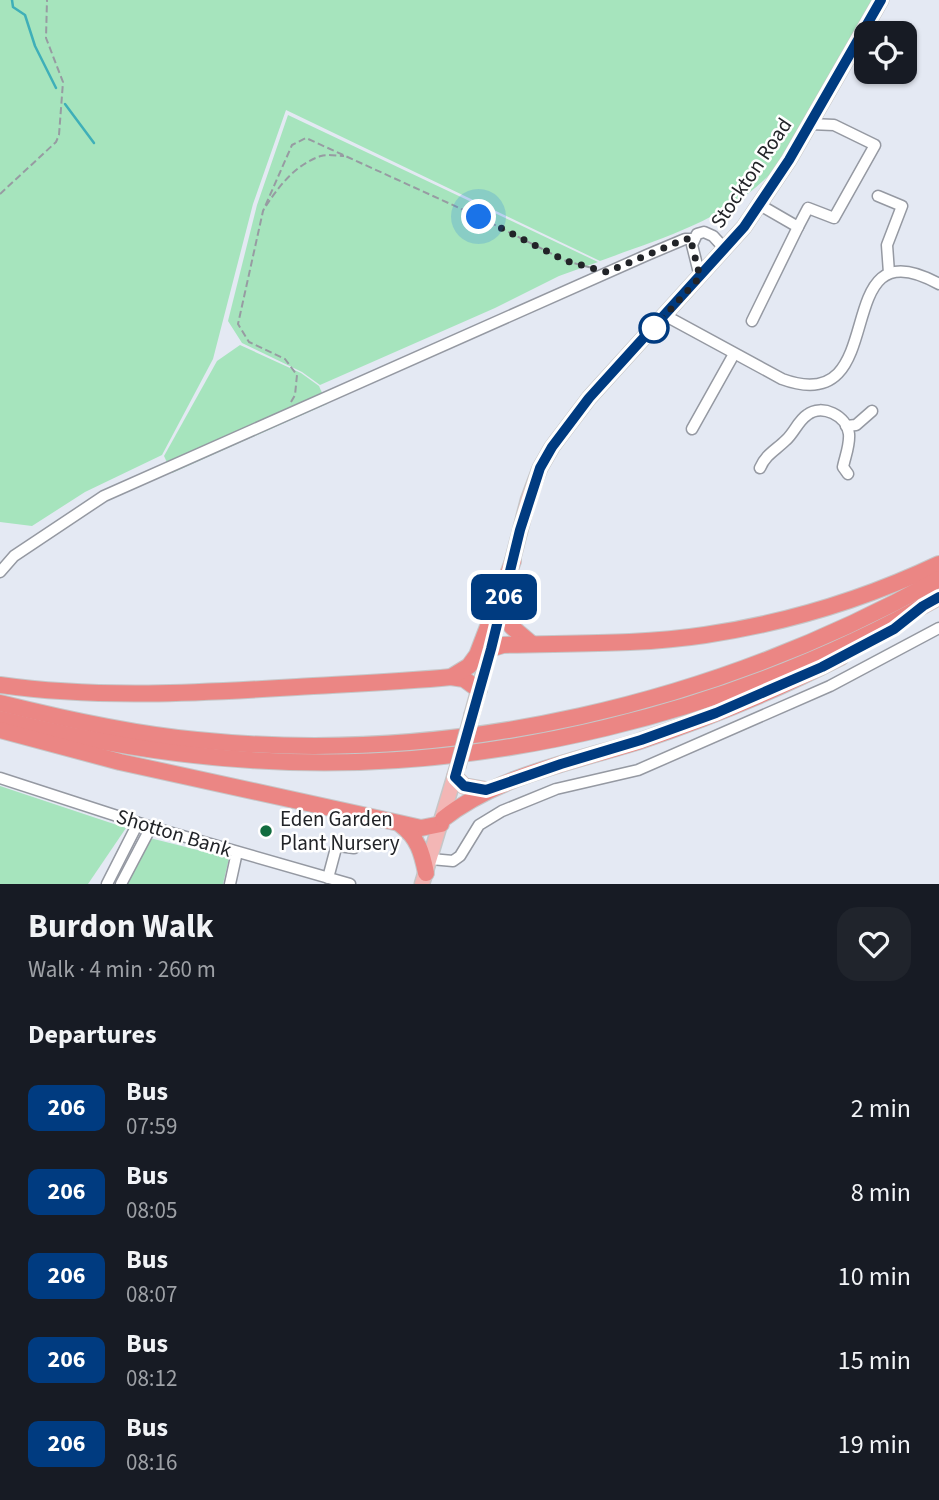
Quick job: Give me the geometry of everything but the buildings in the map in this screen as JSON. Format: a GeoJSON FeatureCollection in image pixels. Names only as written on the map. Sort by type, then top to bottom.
{"type":"FeatureCollection","features":[{"type":"Feature","properties":{"kind":"highway"},"geometry":{"type":"LineString","coordinates":[[491,649],[503,645],[705,635],[826,609],[893,585],[939,564]]}},
{"type":"Feature","properties":{"kind":"highway"},"geometry":{"type":"LineString","coordinates":[[511,568],[512,627],[532,644]]}},
{"type":"Feature","properties":{"kind":"highway"},"geometry":{"type":"LineString","coordinates":[[451,677],[469,666],[477,655],[511,568]]}},
{"type":"Feature","properties":{"kind":"highway"},"geometry":{"type":"LineString","coordinates":[[0,703],[78,721],[144,732],[196,740],[261,745],[332,746],[415,742],[487,734],[614,709],[734,672],[835,632],[939,579]]}},
{"type":"Feature","properties":{"kind":"highway"},"geometry":{"type":"LineString","coordinates":[[0,719],[141,748],[241,760],[321,762],[467,752],[554,739],[675,709],[795,666],[852,642],[939,597]]}},
{"type":"Feature","properties":{"kind":"highway"},"geometry":{"type":"LineString","coordinates":[[0,730],[120,762],[421,828],[442,821],[463,803],[486,790],[716,713],[822,667],[894,629],[923,606]]}},
{"type":"Feature","properties":{"kind":"highway"},"geometry":{"type":"LineString","coordinates":[[0,685],[124,695],[242,691],[451,677],[464,679],[479,690]]}},
{"type":"Feature","properties":{"kind":"highway"},"geometry":{"type":"LineString","coordinates":[[456,772],[464,786],[486,790]]}},
{"type":"Feature","properties":{"kind":"highway"},"geometry":{"type":"LineString","coordinates":[[399,823],[414,836],[426,872]]}},
{"type":"Feature","properties":{"kind":"main road","name":"Stockton Road"},"geometry":{"type":"LineString","coordinates":[[426,872],[491,649],[528,500],[540,468],[552,447],[589,398],[666,316],[760,205],[881,0]]}},
{"type":"Feature","properties":{"kind":"street"},"geometry":{"type":"LineString","coordinates":[[752,321],[808,208],[834,218],[876,145],[835,125],[810,124]]}},
{"type":"Feature","properties":{"kind":"street"},"geometry":{"type":"LineString","coordinates":[[878,196],[908,209],[887,245],[888,273]]}},
{"type":"Feature","properties":{"kind":"street"},"geometry":{"type":"LineString","coordinates":[[760,205],[798,227]]}},
{"type":"Feature","properties":{"kind":"street"},"geometry":{"type":"LineString","coordinates":[[0,572],[14,556],[104,496],[685,239],[693,239],[704,232],[713,236],[725,249]]}},
{"type":"Feature","properties":{"kind":"street"},"geometry":{"type":"LineString","coordinates":[[693,239],[700,277]]}},
{"type":"Feature","properties":{"kind":"street"},"geometry":{"type":"LineString","coordinates":[[666,316],[782,379],[800,386],[817,386],[833,379],[846,365],[866,303],[876,283],[888,273],[909,271],[939,284]]}},
{"type":"Feature","properties":{"kind":"street"},"geometry":{"type":"LineString","coordinates":[[692,429],[734,354]]}},
{"type":"Feature","properties":{"kind":"street"},"geometry":{"type":"LineString","coordinates":[[817,386],[820,410]]}},
{"type":"Feature","properties":{"kind":"street"},"geometry":{"type":"LineString","coordinates":[[760,468],[771,452],[783,443],[808,413],[820,410],[832,412],[846,426],[849,440],[843,467],[848,474]]}},
{"type":"Feature","properties":{"kind":"street"},"geometry":{"type":"LineString","coordinates":[[846,426],[856,425],[872,411]]}},
{"type":"Feature","properties":{"kind":"street"},"geometry":{"type":"LineString","coordinates":[[426,872],[460,856],[480,825],[496,814],[556,789],[638,770],[830,686],[939,628]]}},
{"type":"Feature","properties":{"kind":"street","name":"Shotton Bank"},"geometry":{"type":"LineString","coordinates":[[0,778],[151,827],[350,884]]}},
{"type":"Feature","properties":{"kind":"street"},"geometry":{"type":"LineString","coordinates":[[107,884],[138,823]]}},
{"type":"Feature","properties":{"kind":"street"},"geometry":{"type":"LineString","coordinates":[[121,884],[151,827]]}},
{"type":"Feature","properties":{"kind":"street"},"geometry":{"type":"LineString","coordinates":[[328,878],[336,848],[354,848]]}},
{"type":"Feature","properties":{"kind":"street"},"geometry":{"type":"LineString","coordinates":[[230,884],[237,852]]}},
{"type":"Feature","properties":{"kind":"path"},"geometry":{"type":"LineString","coordinates":[[0,194],[56,142],[59,135],[63,82],[46,37],[47,0]]}},
{"type":"Feature","properties":{"kind":"path"},"geometry":{"type":"LineString","coordinates":[[284,416],[295,395],[297,375],[285,359],[249,342],[238,324],[263,211],[292,145],[306,138],[479,217],[566,261],[607,272]]}},
{"type":"Feature","properties":{"kind":"path"},"geometry":{"type":"LineString","coordinates":[[263,211],[282,182],[295,171],[322,155],[345,156]]}},
{"type":"Feature","properties":{"kind":"green space"},"geometry":{"type":"Polygon","coordinates":[[[0,0],[874,0],[862,21],[854,21],[854,34],[773,171],[755,188],[715,215],[670,236],[600,261],[286,110],[253,204],[213,359],[162,455],[85,492],[32,526],[0,522],[0,0]]]}},
{"type":"Feature","properties":{"kind":"green space"},"geometry":{"type":"Polygon","coordinates":[[[288,115],[598,262],[559,276],[495,308],[320,385],[302,372],[242,343],[228,321],[257,205],[288,115]]]}},
{"type":"Feature","properties":{"kind":"green space"},"geometry":{"type":"Polygon","coordinates":[[[240,345],[301,373],[319,386],[327,404],[172,473],[164,456],[217,361],[240,345]]]}},
{"type":"Feature","properties":{"kind":"green space"},"geometry":{"type":"Polygon","coordinates":[[[0,786],[126,828],[88,884],[0,884],[0,786]]]}},
{"type":"Feature","properties":{"kind":"green space"},"geometry":{"type":"Polygon","coordinates":[[[150,838],[229,858],[223,884],[126,884],[150,838]]]}},
{"type":"Feature","properties":{"kind":"waterway"},"geometry":{"type":"LineString","coordinates":[[12,0],[13,7],[25,15],[35,46],[56,88]]}},
{"type":"Feature","properties":{"kind":"waterway"},"geometry":{"type":"LineString","coordinates":[[65,104],[94,143]]}},
{"type":"Feature","properties":{"kind":"bus line","name":"206"},"geometry":{"type":"LineString","coordinates":[[881,0],[789,160],[744,227],[589,398],[552,447],[540,468],[528,500],[491,649],[455,777],[464,786],[486,790],[716,713],[822,667],[894,629],[939,597]]}},
{"type":"Feature","properties":{"kind":"place","name":"Eden Garden Plant Nursery"},"geometry":{"type":"Point","coordinates":[266,831]}},
{"type":"Feature","properties":{"kind":"route"},"geometry":{"type":"LineString","coordinates":[[479,217],[566,261],[607,272],[685,239],[693,239],[695,264],[700,277],[649,333],[654,328]]}}]}
